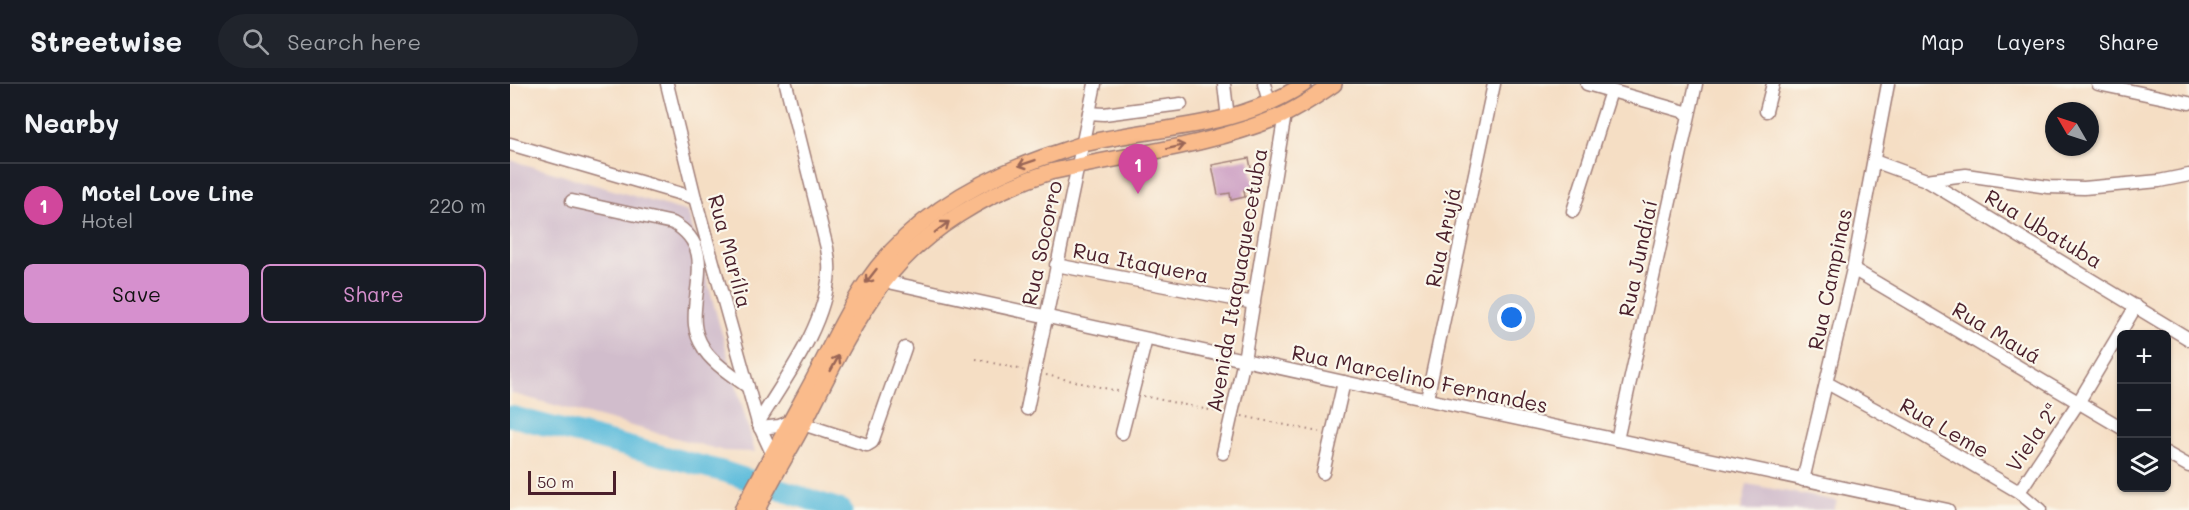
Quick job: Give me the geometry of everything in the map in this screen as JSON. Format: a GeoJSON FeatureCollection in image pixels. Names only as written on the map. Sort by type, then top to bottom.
{"type":"FeatureCollection","features":[{"type":"Feature","properties":{"kind":"main road"},"geometry":{"type":"LineString","coordinates":[[796,423],[865,284],[888,254],[939,208],[974,186],[1012,169],[1082,144],[1228,118],[1269,102],[1290,89],[1304,84]]}},
{"type":"Feature","properties":{"kind":"main road"},"geometry":{"type":"LineString","coordinates":[[754,501],[771,463],[884,281],[929,237],[955,218],[985,199],[1024,180],[1077,166],[1222,137],[1285,114],[1334,84]]}},
{"type":"Feature","properties":{"kind":"street","name":"Rua Marília"},"geometry":{"type":"LineString","coordinates":[[667,84],[695,198],[771,463]]}},
{"type":"Feature","properties":{"kind":"street"},"geometry":{"type":"LineString","coordinates":[[786,84],[827,248],[830,270],[827,288],[807,342],[759,426],[796,423],[867,445],[872,442],[905,348]]}},
{"type":"Feature","properties":{"kind":"street","name":"Rua Socorro"},"geometry":{"type":"LineString","coordinates":[[1027,409],[1095,84]]}},
{"type":"Feature","properties":{"kind":"street"},"geometry":{"type":"LineString","coordinates":[[1226,84],[1228,118]]}},
{"type":"Feature","properties":{"kind":"street"},"geometry":{"type":"LineString","coordinates":[[1264,84],[1269,102]]}},
{"type":"Feature","properties":{"kind":"street","name":"Rua Arujá"},"geometry":{"type":"LineString","coordinates":[[1427,399],[1494,84]]}},
{"type":"Feature","properties":{"kind":"street"},"geometry":{"type":"LineString","coordinates":[[1587,84],[1689,113]]}},
{"type":"Feature","properties":{"kind":"street","name":"Rua Jundiaí"},"geometry":{"type":"LineString","coordinates":[[1617,440],[1696,84]]}},
{"type":"Feature","properties":{"kind":"street"},"geometry":{"type":"LineString","coordinates":[[1766,111],[1773,84]]}},
{"type":"Feature","properties":{"kind":"street","name":"Rua Campinas"},"geometry":{"type":"LineString","coordinates":[[1803,480],[1853,269],[1888,84]]}},
{"type":"Feature","properties":{"kind":"street"},"geometry":{"type":"LineString","coordinates":[[2098,84],[2189,104]]}},
{"type":"Feature","properties":{"kind":"street"},"geometry":{"type":"LineString","coordinates":[[1573,211],[1611,91]]}},
{"type":"Feature","properties":{"kind":"street"},"geometry":{"type":"LineString","coordinates":[[1089,113],[1104,114],[1181,104]]}},
{"type":"Feature","properties":{"kind":"street","name":"Avenida Itaquaquecetuba"},"geometry":{"type":"LineString","coordinates":[[1223,453],[1244,360],[1285,114]]}},
{"type":"Feature","properties":{"kind":"street"},"geometry":{"type":"LineString","coordinates":[[510,144],[695,198]]}},
{"type":"Feature","properties":{"kind":"street","name":"Rua Ubatuba"},"geometry":{"type":"LineString","coordinates":[[1874,161],[1926,180],[2189,339]]}},
{"type":"Feature","properties":{"kind":"street"},"geometry":{"type":"LineString","coordinates":[[1926,180],[1966,175],[2048,187],[2084,188],[2159,181],[2189,175]]}},
{"type":"Feature","properties":{"kind":"street"},"geometry":{"type":"LineString","coordinates":[[572,201],[673,223],[684,230],[690,237],[700,267],[695,324],[704,351],[748,387]]}},
{"type":"Feature","properties":{"kind":"street","name":"Rua Itaquera"},"geometry":{"type":"LineString","coordinates":[[1056,265],[1254,303]]}},
{"type":"Feature","properties":{"kind":"street","name":"Rua Mauá"},"geometry":{"type":"LineString","coordinates":[[1853,269],[2117,426]]}},
{"type":"Feature","properties":{"kind":"street","name":"Rua Marcelino Fernandes"},"geometry":{"type":"LineString","coordinates":[[884,281],[1344,382],[1948,510]]}},
{"type":"Feature","properties":{"kind":"street","name":"Viela 2ª"},"geometry":{"type":"LineString","coordinates":[[2019,492],[2078,403],[2136,306]]}},
{"type":"Feature","properties":{"kind":"street"},"geometry":{"type":"LineString","coordinates":[[1122,433],[1146,339]]}},
{"type":"Feature","properties":{"kind":"street"},"geometry":{"type":"LineString","coordinates":[[1323,473],[1344,382]]}},
{"type":"Feature","properties":{"kind":"street","name":"Rua Leme"},"geometry":{"type":"LineString","coordinates":[[1827,383],[2019,492],[2040,510]]}},
{"type":"Feature","properties":{"kind":"street"},"geometry":{"type":"LineString","coordinates":[[2171,456],[2189,466]]}},
{"type":"Feature","properties":{"kind":"path"},"geometry":{"type":"LineString","coordinates":[[976,359],[1331,435]]}},
{"type":"Feature","properties":{"kind":"shaded area"},"geometry":{"type":"Polygon","coordinates":[[[510,160],[688,212],[755,452],[724,451],[510,393],[510,160]]]}},
{"type":"Feature","properties":{"kind":"shaded area"},"geometry":{"type":"Polygon","coordinates":[[[1747,484],[1837,501],[1834,510],[1741,510],[1747,484]]]}},
{"type":"Feature","properties":{"kind":"building"},"geometry":{"type":"Polygon","coordinates":[[[1249,158],[1255,188],[1244,190],[1245,197],[1231,200],[1230,193],[1218,195],[1212,165],[1249,158]]]}},
{"type":"Feature","properties":{"kind":"waterway"},"geometry":{"type":"LineString","coordinates":[[510,416],[725,472],[842,510]]}},
{"type":"Feature","properties":{"kind":"place","name":"Motel Love Line"},"geometry":{"type":"Point","coordinates":[1138,194]}}]}
